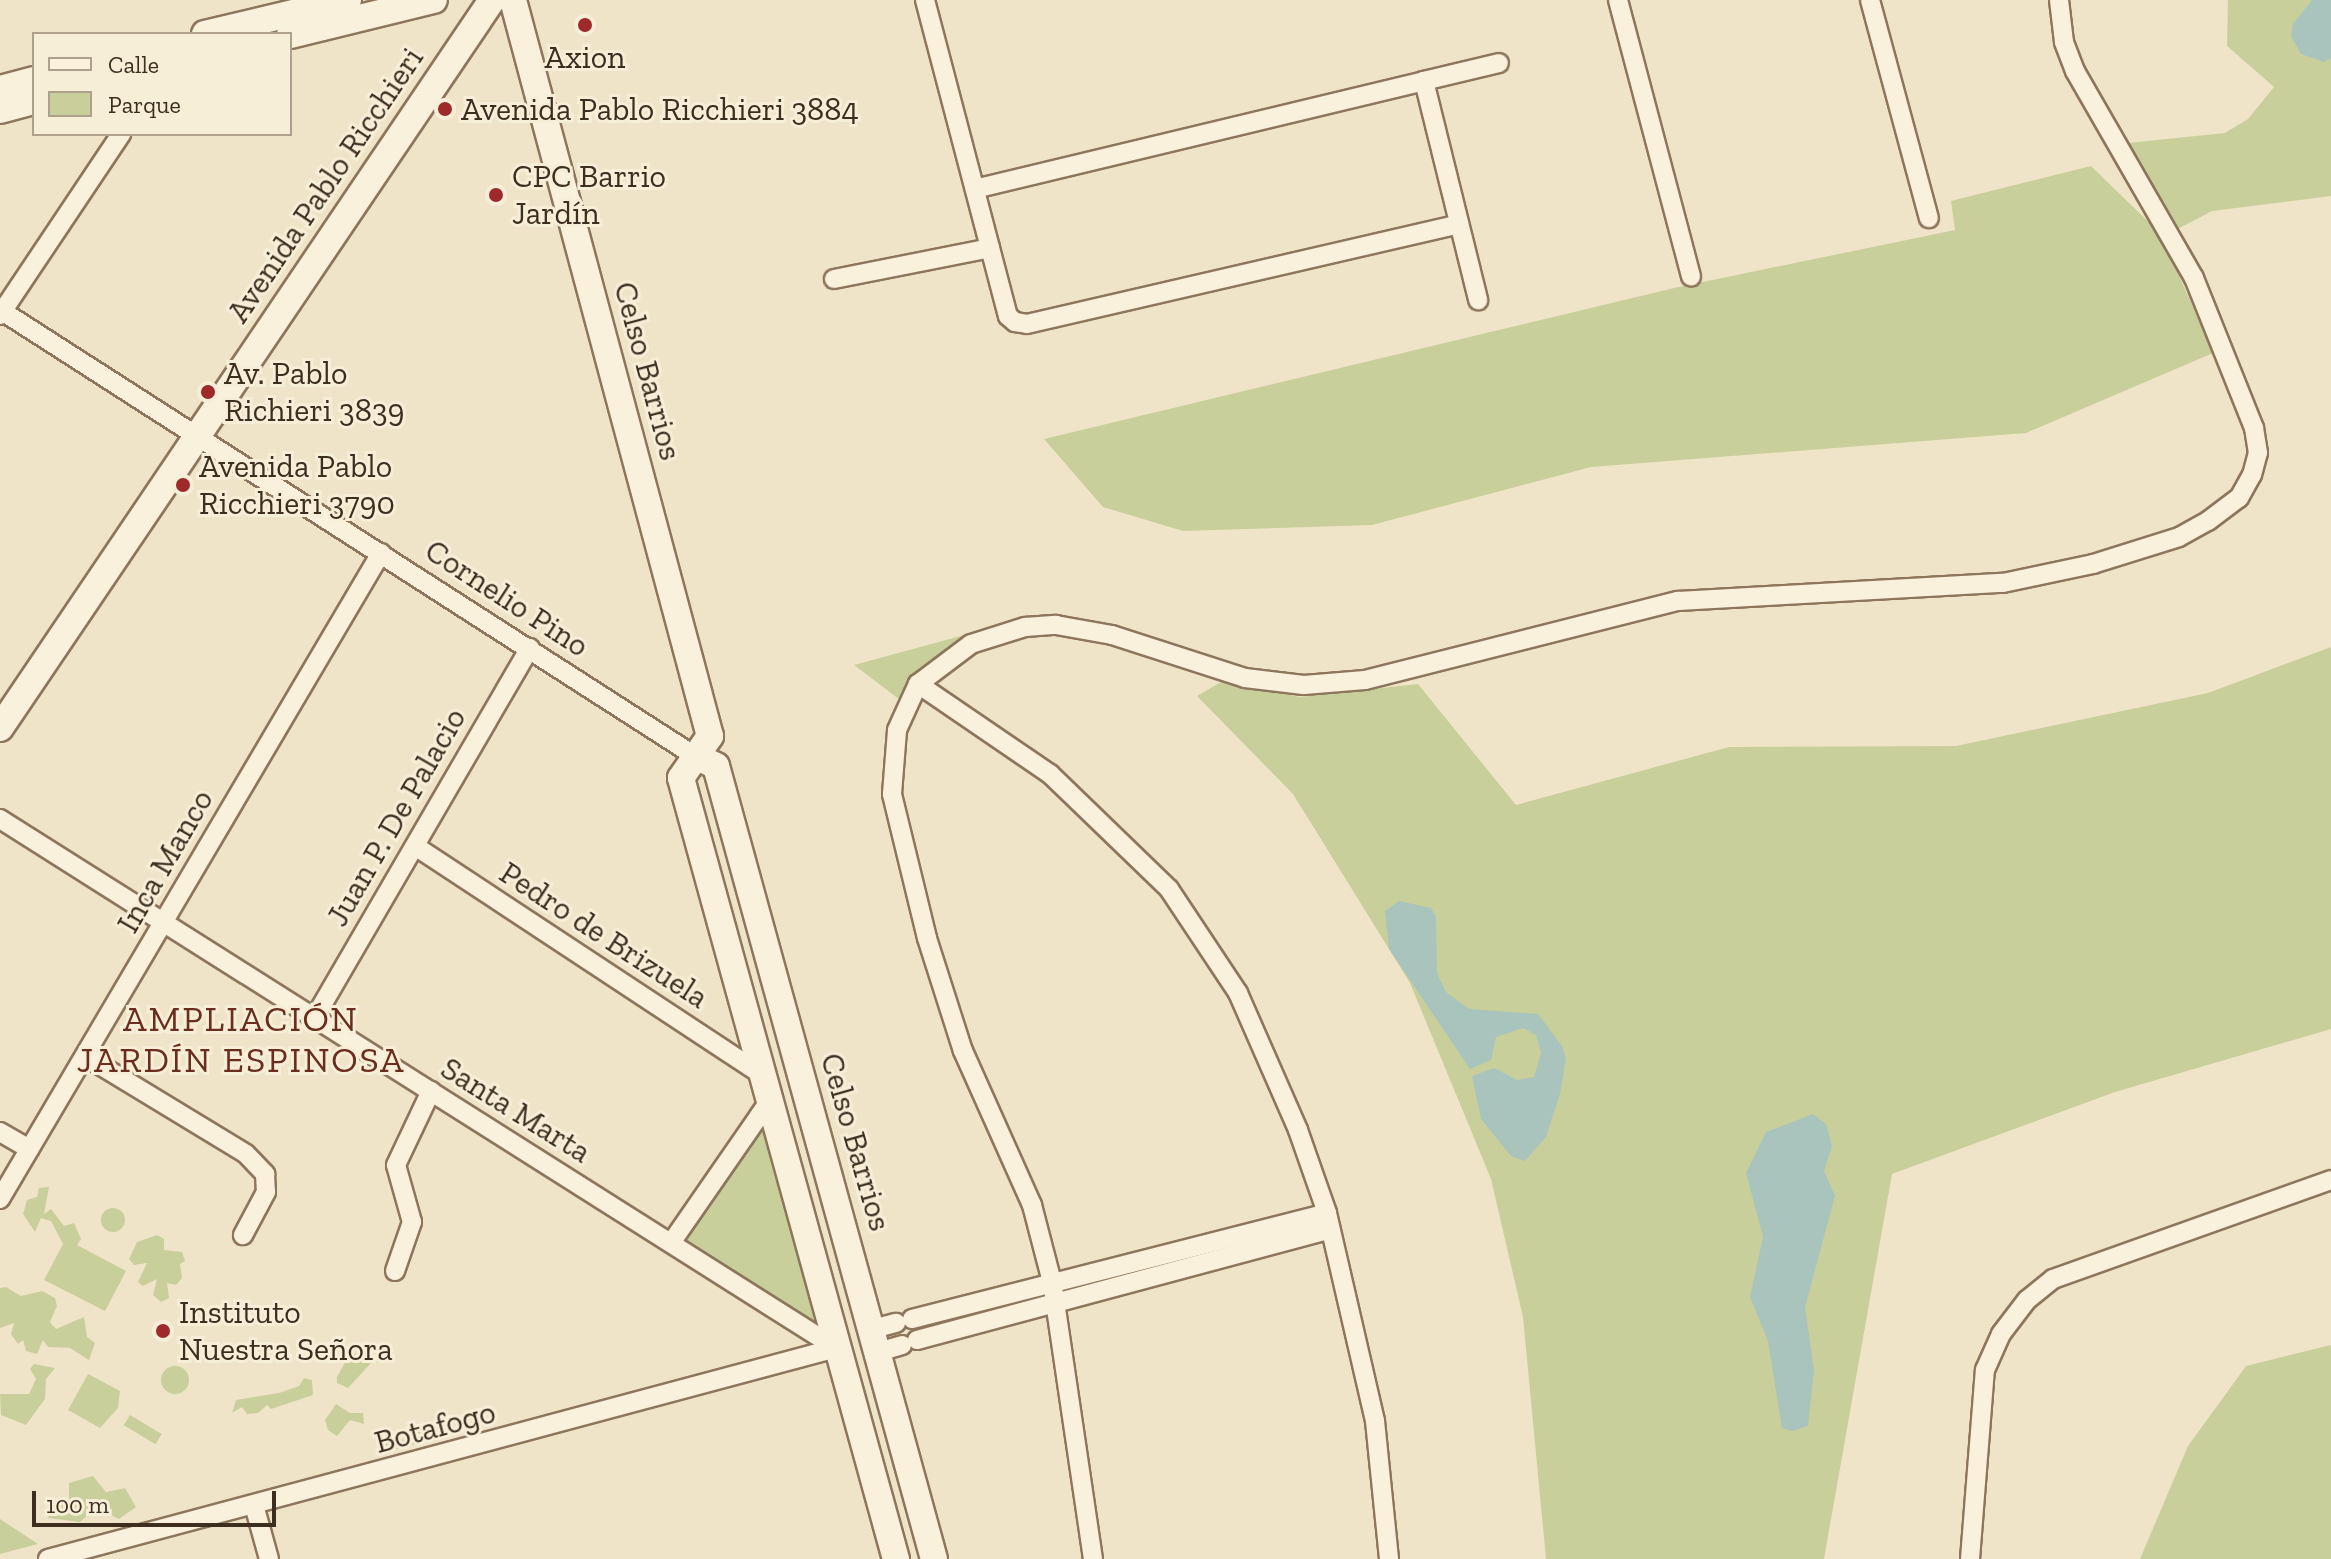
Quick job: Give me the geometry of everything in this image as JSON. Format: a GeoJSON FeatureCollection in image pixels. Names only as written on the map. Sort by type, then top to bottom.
{"type":"FeatureCollection","features":[{"type":"Feature","properties":{"kind":"main road"},"geometry":{"type":"LineString","coordinates":[[219,32],[247,28],[348,0]]}},
{"type":"Feature","properties":{"kind":"main road"},"geometry":{"type":"LineString","coordinates":[[292,35],[434,0]]}},
{"type":"Feature","properties":{"kind":"main road","name":"Avenida Pablo Ricchieri"},"geometry":{"type":"LineString","coordinates":[[0,728],[492,0]]}},
{"type":"Feature","properties":{"kind":"main road","name":"Celso Barrios"},"geometry":{"type":"LineString","coordinates":[[513,0],[710,736],[681,778],[896,1559]]}},
{"type":"Feature","properties":{"kind":"main road"},"geometry":{"type":"LineString","coordinates":[[0,89],[32,81]]}},
{"type":"Feature","properties":{"kind":"main road"},"geometry":{"type":"LineString","coordinates":[[0,110],[32,102]]}},
{"type":"Feature","properties":{"kind":"main road","name":"Celso Barrios"},"geometry":{"type":"LineString","coordinates":[[695,756],[716,766],[896,1335],[934,1559]]}},
{"type":"Feature","properties":{"kind":"main road"},"geometry":{"type":"LineString","coordinates":[[876,1481],[876,1448],[853,1358],[856,1345],[896,1335]]}},
{"type":"Feature","properties":{"kind":"street"},"geometry":{"type":"LineString","coordinates":[[925,0],[1008,316],[1027,324],[1459,224]]}},
{"type":"Feature","properties":{"kind":"street"},"geometry":{"type":"LineString","coordinates":[[1618,0],[1691,277]]}},
{"type":"Feature","properties":{"kind":"street"},"geometry":{"type":"LineString","coordinates":[[1870,0],[1929,218]]}},
{"type":"Feature","properties":{"kind":"street"},"geometry":{"type":"LineString","coordinates":[[1093,1559],[1054,1292],[1032,1205],[963,1051],[903,847],[892,794],[891,757],[897,730],[918,684],[971,644],[1025,627],[1056,625],[1112,635],[1245,678],[1304,685],[1365,680],[1678,601],[2003,583],[2093,564],[2179,537],[2208,521],[2239,498],[2252,475],[2258,453],[2254,428],[2194,278],[2075,71],[2064,42],[2059,0]]}},
{"type":"Feature","properties":{"kind":"street"},"geometry":{"type":"LineString","coordinates":[[975,189],[1499,63]]}},
{"type":"Feature","properties":{"kind":"street"},"geometry":{"type":"LineString","coordinates":[[1424,81],[1478,300]]}},
{"type":"Feature","properties":{"kind":"street"},"geometry":{"type":"LineString","coordinates":[[1,313],[120,136]]}},
{"type":"Feature","properties":{"kind":"street"},"geometry":{"type":"LineString","coordinates":[[834,279],[990,248]]}},
{"type":"Feature","properties":{"kind":"street","name":"Cornelio Pino"},"geometry":{"type":"LineString","coordinates":[[1,313],[695,756]]}},
{"type":"Feature","properties":{"kind":"street","name":"Inca Manco"},"geometry":{"type":"LineString","coordinates":[[0,1199],[381,553]]}},
{"type":"Feature","properties":{"kind":"street","name":"Juan P. De Palacio"},"geometry":{"type":"LineString","coordinates":[[315,1017],[530,648]]}},
{"type":"Feature","properties":{"kind":"street"},"geometry":{"type":"LineString","coordinates":[[918,684],[1050,774],[1169,889],[1238,993],[1298,1130],[1328,1221],[1375,1421],[1389,1559]]}},
{"type":"Feature","properties":{"kind":"street","name":"Santa Marta"},"geometry":{"type":"LineString","coordinates":[[1,817],[836,1348]]}},
{"type":"Feature","properties":{"kind":"street","name":"Pedro de Brizuela"},"geometry":{"type":"LineString","coordinates":[[415,846],[761,1074]]}},
{"type":"Feature","properties":{"kind":"street"},"geometry":{"type":"LineString","coordinates":[[85,1056],[246,1154],[265,1174],[266,1192],[243,1235]]}},
{"type":"Feature","properties":{"kind":"street"},"geometry":{"type":"LineString","coordinates":[[395,1271],[412,1222],[396,1165],[431,1091]]}},
{"type":"Feature","properties":{"kind":"street"},"geometry":{"type":"LineString","coordinates":[[671,1243],[768,1103]]}},
{"type":"Feature","properties":{"kind":"street"},"geometry":{"type":"LineString","coordinates":[[0,1132],[30,1149]]}},
{"type":"Feature","properties":{"kind":"street"},"geometry":{"type":"LineString","coordinates":[[1970,1559],[1985,1370],[2001,1334],[2027,1300],[2053,1279],[2331,1180]]}},
{"type":"Feature","properties":{"kind":"street"},"geometry":{"type":"LineString","coordinates":[[896,1335],[1328,1221]]}},
{"type":"Feature","properties":{"kind":"street","name":"Botafogo"},"geometry":{"type":"LineString","coordinates":[[48,1559],[836,1348]]}},
{"type":"Feature","properties":{"kind":"street"},"geometry":{"type":"LineString","coordinates":[[254,1505],[269,1559]]}},
{"type":"Feature","properties":{"kind":"green space"},"geometry":{"type":"Polygon","coordinates":[[[2228,0],[2331,0],[2331,196],[2212,211],[2170,233],[2118,144],[2225,133],[2248,119],[2274,87],[2227,46],[2228,0]]]}},
{"type":"Feature","properties":{"kind":"green space"},"geometry":{"type":"Polygon","coordinates":[[[2091,166],[2161,234],[2213,353],[2026,433],[1591,467],[1372,525],[1183,531],[1103,507],[1044,439],[1674,288],[1955,230],[1951,201],[2091,166]]]}},
{"type":"Feature","properties":{"kind":"green space"},"geometry":{"type":"Polygon","coordinates":[[[968,634],[971,644],[908,706],[854,665],[968,634]]]}},
{"type":"Feature","properties":{"kind":"green space"},"geometry":{"type":"Polygon","coordinates":[[[2331,647],[2331,1029],[2115,1092],[1892,1174],[1824,1559],[1546,1559],[1523,1317],[1491,1179],[1410,983],[1293,794],[1197,696],[1228,678],[1299,697],[1418,684],[1516,805],[1729,747],[1956,746],[2208,693],[2331,647]]]}},
{"type":"Feature","properties":{"kind":"green space"},"geometry":{"type":"Polygon","coordinates":[[[768,1120],[825,1332],[681,1242],[768,1120]]]}},
{"type":"Feature","properties":{"kind":"green space"},"geometry":{"type":"Polygon","coordinates":[[[49,1187],[44,1214],[51,1209],[64,1226],[74,1223],[81,1239],[77,1245],[126,1271],[105,1311],[44,1280],[63,1244],[51,1221],[41,1218],[35,1232],[23,1214],[27,1200],[37,1197],[39,1188],[49,1187]]]}},
{"type":"Feature","properties":{"kind":"green space"},"geometry":{"type":"Polygon","coordinates":[[[113,1208],[122,1211],[125,1220],[122,1229],[113,1232],[104,1229],[101,1220],[104,1211],[113,1208]]]}},
{"type":"Feature","properties":{"kind":"green space"},"geometry":{"type":"Polygon","coordinates":[[[157,1235],[164,1239],[164,1250],[182,1252],[185,1261],[180,1264],[182,1278],[176,1285],[167,1283],[169,1298],[161,1302],[153,1295],[157,1279],[143,1286],[138,1282],[147,1263],[134,1265],[129,1259],[137,1242],[157,1235]]]}},
{"type":"Feature","properties":{"kind":"green space"},"geometry":{"type":"Polygon","coordinates":[[[6,1287],[21,1296],[42,1291],[55,1298],[57,1306],[50,1322],[56,1329],[84,1317],[87,1337],[95,1343],[89,1360],[70,1348],[48,1347],[43,1340],[37,1354],[26,1351],[23,1340],[18,1344],[11,1334],[14,1323],[0,1328],[0,1288],[6,1287]]]}},
{"type":"Feature","properties":{"kind":"green space"},"geometry":{"type":"Polygon","coordinates":[[[2331,1345],[2331,1559],[2140,1559],[2188,1446],[2246,1366],[2331,1345]]]}},
{"type":"Feature","properties":{"kind":"green space"},"geometry":{"type":"Polygon","coordinates":[[[351,1352],[372,1362],[348,1388],[337,1383],[337,1377],[351,1352]]]}},
{"type":"Feature","properties":{"kind":"green space"},"geometry":{"type":"Polygon","coordinates":[[[34,1364],[55,1368],[46,1379],[45,1399],[26,1425],[1,1415],[0,1394],[29,1394],[36,1379],[30,1369],[34,1364]]]}},
{"type":"Feature","properties":{"kind":"green space"},"geometry":{"type":"Polygon","coordinates":[[[175,1366],[185,1370],[189,1380],[185,1390],[175,1394],[165,1390],[161,1380],[165,1370],[175,1366]]]}},
{"type":"Feature","properties":{"kind":"green space"},"geometry":{"type":"Polygon","coordinates":[[[88,1374],[120,1391],[118,1408],[100,1428],[68,1410],[88,1374]]]}},
{"type":"Feature","properties":{"kind":"green space"},"geometry":{"type":"Polygon","coordinates":[[[304,1378],[312,1380],[313,1395],[271,1409],[267,1405],[258,1413],[247,1414],[242,1407],[232,1413],[236,1400],[279,1393],[299,1386],[304,1378]]]}},
{"type":"Feature","properties":{"kind":"green space"},"geometry":{"type":"Polygon","coordinates":[[[336,1404],[350,1413],[363,1413],[364,1424],[350,1420],[337,1436],[328,1430],[325,1420],[336,1404]]]}},
{"type":"Feature","properties":{"kind":"green space"},"geometry":{"type":"Polygon","coordinates":[[[130,1415],[162,1434],[156,1444],[124,1425],[130,1415]]]}},
{"type":"Feature","properties":{"kind":"green space"},"geometry":{"type":"Polygon","coordinates":[[[443,1423],[450,1428],[449,1435],[385,1452],[386,1437],[405,1440],[413,1430],[425,1433],[443,1423]]]}},
{"type":"Feature","properties":{"kind":"green space"},"geometry":{"type":"Polygon","coordinates":[[[93,1476],[106,1492],[125,1488],[136,1507],[119,1519],[96,1508],[80,1522],[48,1518],[53,1500],[69,1502],[69,1483],[93,1476]]]}},
{"type":"Feature","properties":{"kind":"green space"},"geometry":{"type":"Polygon","coordinates":[[[0,1519],[38,1544],[0,1554],[0,1519]]]}},
{"type":"Feature","properties":{"kind":"water"},"geometry":{"type":"Polygon","coordinates":[[[2312,0],[2331,0],[2331,58],[2324,62],[2301,54],[2291,36],[2293,24],[2312,0]]]}},
{"type":"Feature","properties":{"kind":"water"},"geometry":{"type":"Polygon","coordinates":[[[1399,901],[1431,908],[1436,917],[1437,973],[1446,992],[1469,1009],[1538,1014],[1562,1046],[1566,1059],[1560,1094],[1546,1137],[1525,1161],[1511,1156],[1481,1119],[1472,1076],[1494,1068],[1517,1080],[1534,1077],[1541,1053],[1536,1035],[1523,1028],[1496,1037],[1491,1060],[1470,1069],[1389,949],[1385,911],[1399,901]]]}},
{"type":"Feature","properties":{"kind":"water"},"geometry":{"type":"Polygon","coordinates":[[[1813,1114],[1826,1124],[1832,1146],[1824,1171],[1835,1196],[1805,1307],[1814,1370],[1808,1426],[1792,1431],[1782,1428],[1768,1341],[1750,1297],[1763,1237],[1746,1173],[1766,1132],[1813,1114]]]}},
{"type":"Feature","properties":{"kind":"place","name":"Axion"},"geometry":{"type":"Point","coordinates":[585,25]}},
{"type":"Feature","properties":{"kind":"place","name":"Avenida Pablo Ricchieri 3884"},"geometry":{"type":"Point","coordinates":[445,109]}},
{"type":"Feature","properties":{"kind":"place","name":"CPC Barrio Jardín"},"geometry":{"type":"Point","coordinates":[496,195]}},
{"type":"Feature","properties":{"kind":"place","name":"Av. Pablo Richieri 3839"},"geometry":{"type":"Point","coordinates":[208,392]}},
{"type":"Feature","properties":{"kind":"place","name":"Avenida Pablo Ricchieri 3790"},"geometry":{"type":"Point","coordinates":[183,485]}},
{"type":"Feature","properties":{"kind":"place","name":"Instituto Nuestra Señora"},"geometry":{"type":"Point","coordinates":[163,1331]}},
{"type":"Feature","properties":{"kind":"district","name":"AMPLIACIÓN JARDÍN ESPINOSA"},"geometry":{"type":"Point","coordinates":[241,1038]}}]}
